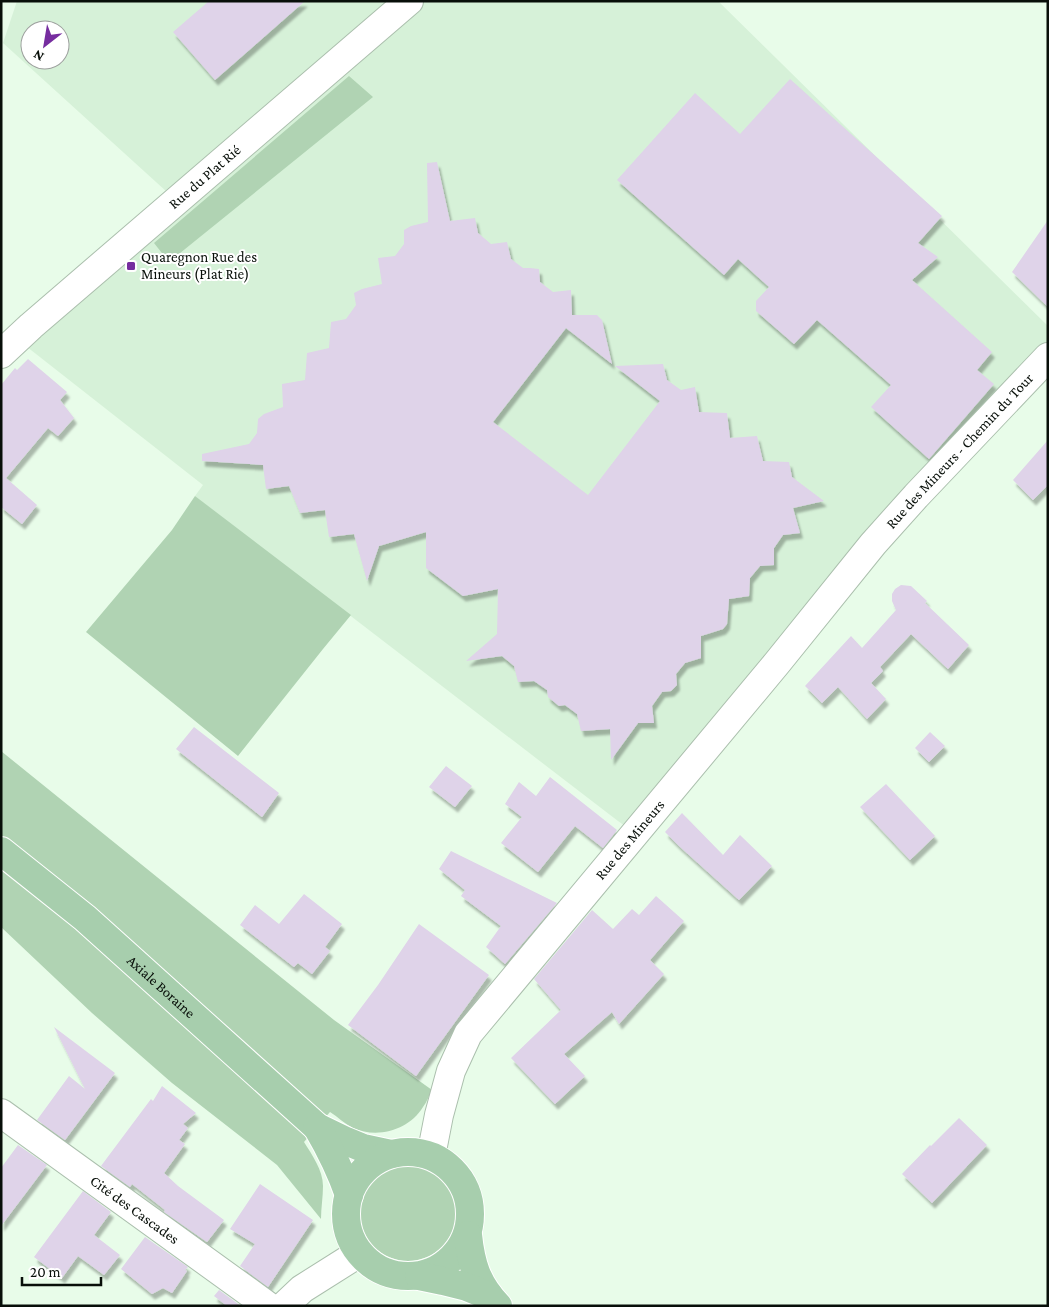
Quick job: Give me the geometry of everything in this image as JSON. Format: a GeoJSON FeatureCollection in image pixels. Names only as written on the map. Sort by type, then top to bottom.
{"type":"FeatureCollection","features":[{"type":"Feature","properties":{"kind":"main road","name":"Axiale Boraine"},"geometry":{"type":"LineString","coordinates":[[1,851],[86,918],[317,1127]]}},
{"type":"Feature","properties":{"kind":"main road"},"geometry":{"type":"LineString","coordinates":[[317,1127],[346,1142],[363,1148],[391,1154],[411,1152],[431,1156],[448,1166],[462,1182],[470,1201],[471,1222],[468,1235],[460,1250],[449,1262],[435,1271],[419,1276],[402,1277],[386,1273],[371,1264],[359,1252],[349,1235],[346,1215],[349,1195],[358,1177],[372,1163],[391,1154]]}},
{"type":"Feature","properties":{"kind":"main road"},"geometry":{"type":"LineString","coordinates":[[317,1127],[337,1163],[349,1195]]}},
{"type":"Feature","properties":{"kind":"main road"},"geometry":{"type":"LineString","coordinates":[[468,1235],[470,1257],[478,1278],[494,1301]]}},
{"type":"Feature","properties":{"kind":"main road"},"geometry":{"type":"LineString","coordinates":[[419,1276],[467,1287],[494,1301]]}},
{"type":"Feature","properties":{"kind":"street","name":"Rue du Plat Rié"},"geometry":{"type":"LineString","coordinates":[[1,354],[44,314],[408,1]]}},
{"type":"Feature","properties":{"kind":"street","name":"Rue des Mineurs - Chemin du Tour"},"geometry":{"type":"LineString","coordinates":[[873,544],[1048,357]]}},
{"type":"Feature","properties":{"kind":"street","name":"Rue des Mineurs"},"geometry":{"type":"LineString","coordinates":[[431,1156],[439,1115],[451,1071],[468,1034],[777,663],[873,544]]}},
{"type":"Feature","properties":{"kind":"street","name":"Cité des Cascades"},"geometry":{"type":"LineString","coordinates":[[1,1113],[268,1306]]}},
{"type":"Feature","properties":{"kind":"street"},"geometry":{"type":"LineString","coordinates":[[284,1306],[302,1289],[359,1252]]}},
{"type":"Feature","properties":{"kind":"shaded area"},"geometry":{"type":"Polygon","coordinates":[[[17,1],[391,1],[167,192],[33,70],[70,70],[70,20],[20,20],[20,58],[3,43],[17,1]]]}},
{"type":"Feature","properties":{"kind":"shaded area"},"geometry":{"type":"Polygon","coordinates":[[[422,1],[718,1],[1048,326],[1048,345],[635,833],[197,498],[195,496],[203,485],[22,343],[422,1]]]}},
{"type":"Feature","properties":{"kind":"shaded area"},"geometry":{"type":"Polygon","coordinates":[[[349,76],[373,97],[169,262],[154,243],[349,76]]]}},
{"type":"Feature","properties":{"kind":"shaded area"},"geometry":{"type":"Polygon","coordinates":[[[195,496],[351,615],[238,756],[86,632],[172,530],[195,496]]]}},
{"type":"Feature","properties":{"kind":"shaded area"},"geometry":{"type":"Polygon","coordinates":[[[1,751],[334,1020],[432,1090],[417,1115],[401,1127],[373,1133],[363,1131],[353,1128],[330,1112],[304,1142],[323,1180],[321,1219],[277,1165],[172,1083],[92,1013],[1,927],[1,751]]]}},
{"type":"Feature","properties":{"kind":"shaded area"},"geometry":{"type":"Polygon","coordinates":[[[408,1165],[426,1169],[442,1179],[452,1195],[456,1213],[452,1231],[442,1247],[426,1257],[408,1261],[390,1257],[374,1247],[364,1231],[360,1213],[364,1195],[374,1179],[390,1169],[408,1165]]]}},
{"type":"Feature","properties":{"kind":"building"},"geometry":{"type":"Polygon","coordinates":[[[209,1],[305,1],[215,80],[173,32],[209,1]]]}},
{"type":"Feature","properties":{"kind":"building"},"geometry":{"type":"Polygon","coordinates":[[[790,79],[942,216],[918,243],[938,257],[912,280],[992,352],[977,370],[994,384],[929,459],[871,407],[891,385],[817,320],[794,344],[756,311],[756,301],[769,287],[738,259],[724,275],[617,180],[695,93],[740,134],[790,79]]]}},
{"type":"Feature","properties":{"kind":"building"},"geometry":{"type":"Polygon","coordinates":[[[437,162],[450,221],[475,218],[478,233],[491,244],[507,242],[511,259],[523,268],[539,269],[540,282],[553,292],[571,290],[572,315],[597,315],[602,320],[612,364],[566,328],[493,422],[588,495],[660,401],[615,366],[663,364],[667,380],[681,390],[695,387],[699,412],[727,413],[730,438],[757,436],[763,461],[789,462],[792,477],[824,501],[793,508],[800,533],[783,535],[774,548],[774,565],[760,566],[750,578],[749,596],[729,599],[727,624],[723,629],[701,636],[701,658],[685,663],[676,674],[677,685],[671,691],[662,692],[652,706],[654,723],[638,723],[611,760],[610,729],[581,731],[577,714],[565,705],[559,706],[548,697],[547,690],[534,681],[518,682],[514,666],[502,656],[466,661],[497,634],[498,589],[463,596],[426,568],[426,532],[379,546],[367,581],[354,534],[329,537],[325,510],[300,513],[289,486],[266,489],[263,465],[202,461],[202,454],[249,444],[257,433],[258,419],[264,414],[283,407],[282,384],[305,380],[307,353],[329,348],[331,322],[346,319],[356,305],[354,293],[382,284],[378,258],[395,256],[404,244],[404,230],[411,226],[428,222],[427,163],[437,162]]]}},
{"type":"Feature","properties":{"kind":"building"},"geometry":{"type":"Polygon","coordinates":[[[1048,220],[1048,307],[1012,272],[1048,220]]]}},
{"type":"Feature","properties":{"kind":"building"},"geometry":{"type":"Polygon","coordinates":[[[28,359],[67,392],[60,400],[74,418],[58,436],[48,428],[6,478],[37,505],[22,524],[1,507],[1,385],[15,368],[17,370],[28,359]]]}},
{"type":"Feature","properties":{"kind":"building"},"geometry":{"type":"Polygon","coordinates":[[[1048,440],[1048,485],[1033,500],[1013,480],[1048,440]]]}},
{"type":"Feature","properties":{"kind":"building"},"geometry":{"type":"Polygon","coordinates":[[[901,585],[911,586],[927,601],[925,603],[969,645],[948,669],[911,634],[880,667],[883,671],[871,683],[886,699],[867,719],[838,687],[822,703],[805,686],[851,636],[862,648],[896,610],[892,601],[892,594],[901,585]]]}},
{"type":"Feature","properties":{"kind":"building"},"geometry":{"type":"Polygon","coordinates":[[[194,727],[279,793],[262,817],[176,749],[194,727]]]}},
{"type":"Feature","properties":{"kind":"building"},"geometry":{"type":"Polygon","coordinates":[[[930,732],[945,746],[929,762],[915,748],[930,732]]]}},
{"type":"Feature","properties":{"kind":"building"},"geometry":{"type":"Polygon","coordinates":[[[446,766],[472,786],[455,807],[429,787],[446,766]]]}},
{"type":"Feature","properties":{"kind":"building"},"geometry":{"type":"Polygon","coordinates":[[[550,777],[617,830],[603,848],[575,826],[538,872],[501,843],[522,817],[505,804],[519,782],[536,796],[550,777]]]}},
{"type":"Feature","properties":{"kind":"building"},"geometry":{"type":"Polygon","coordinates":[[[886,784],[935,836],[910,860],[860,807],[886,784]]]}},
{"type":"Feature","properties":{"kind":"building"},"geometry":{"type":"Polygon","coordinates":[[[682,813],[723,855],[740,835],[772,866],[739,900],[665,832],[682,813]]]}},
{"type":"Feature","properties":{"kind":"building"},"geometry":{"type":"Polygon","coordinates":[[[451,851],[557,903],[505,964],[486,947],[501,926],[461,896],[465,890],[439,869],[451,851]]]}},
{"type":"Feature","properties":{"kind":"building"},"geometry":{"type":"Polygon","coordinates":[[[304,894],[342,924],[325,947],[330,951],[312,974],[298,963],[294,967],[240,925],[255,905],[279,924],[304,894]]]}},
{"type":"Feature","properties":{"kind":"building"},"geometry":{"type":"Polygon","coordinates":[[[656,896],[684,921],[650,960],[664,974],[619,1024],[612,1012],[564,1054],[585,1076],[555,1104],[511,1058],[561,1010],[534,979],[592,910],[613,929],[632,909],[639,915],[656,896]]]}},
{"type":"Feature","properties":{"kind":"building"},"geometry":{"type":"Polygon","coordinates":[[[419,924],[489,975],[416,1076],[348,1025],[378,985],[419,924]]]}},
{"type":"Feature","properties":{"kind":"building"},"geometry":{"type":"Polygon","coordinates":[[[54,1027],[115,1073],[65,1140],[37,1120],[69,1076],[85,1089],[54,1027]]]}},
{"type":"Feature","properties":{"kind":"building"},"geometry":{"type":"Polygon","coordinates":[[[162,1086],[196,1113],[183,1124],[188,1128],[179,1140],[185,1144],[164,1173],[178,1186],[224,1220],[207,1242],[164,1212],[165,1210],[132,1184],[130,1187],[101,1166],[151,1099],[153,1101],[162,1086]]]}},
{"type":"Feature","properties":{"kind":"building"},"geometry":{"type":"Polygon","coordinates":[[[959,1118],[987,1145],[932,1203],[902,1174],[959,1118]]]}},
{"type":"Feature","properties":{"kind":"building"},"geometry":{"type":"Polygon","coordinates":[[[18,1145],[47,1165],[1,1226],[1,1168],[18,1145]]]}},
{"type":"Feature","properties":{"kind":"building"},"geometry":{"type":"Polygon","coordinates":[[[260,1184],[313,1220],[268,1287],[240,1266],[255,1244],[230,1229],[260,1184]]]}},
{"type":"Feature","properties":{"kind":"building"},"geometry":{"type":"Polygon","coordinates":[[[83,1191],[111,1212],[94,1235],[120,1255],[104,1275],[78,1256],[62,1278],[34,1257],[83,1191]]]}},
{"type":"Feature","properties":{"kind":"building"},"geometry":{"type":"Polygon","coordinates":[[[145,1237],[188,1267],[172,1293],[163,1288],[152,1294],[121,1269],[145,1237]]]}},
{"type":"Feature","properties":{"kind":"building"},"geometry":{"type":"Polygon","coordinates":[[[219,1290],[241,1306],[227,1306],[214,1296],[219,1290]]]}},
{"type":"Feature","properties":{"kind":"place","name":"Quaregnon Rue des Mineurs (Plat Rie)"},"geometry":{"type":"Point","coordinates":[131,266]}}]}
